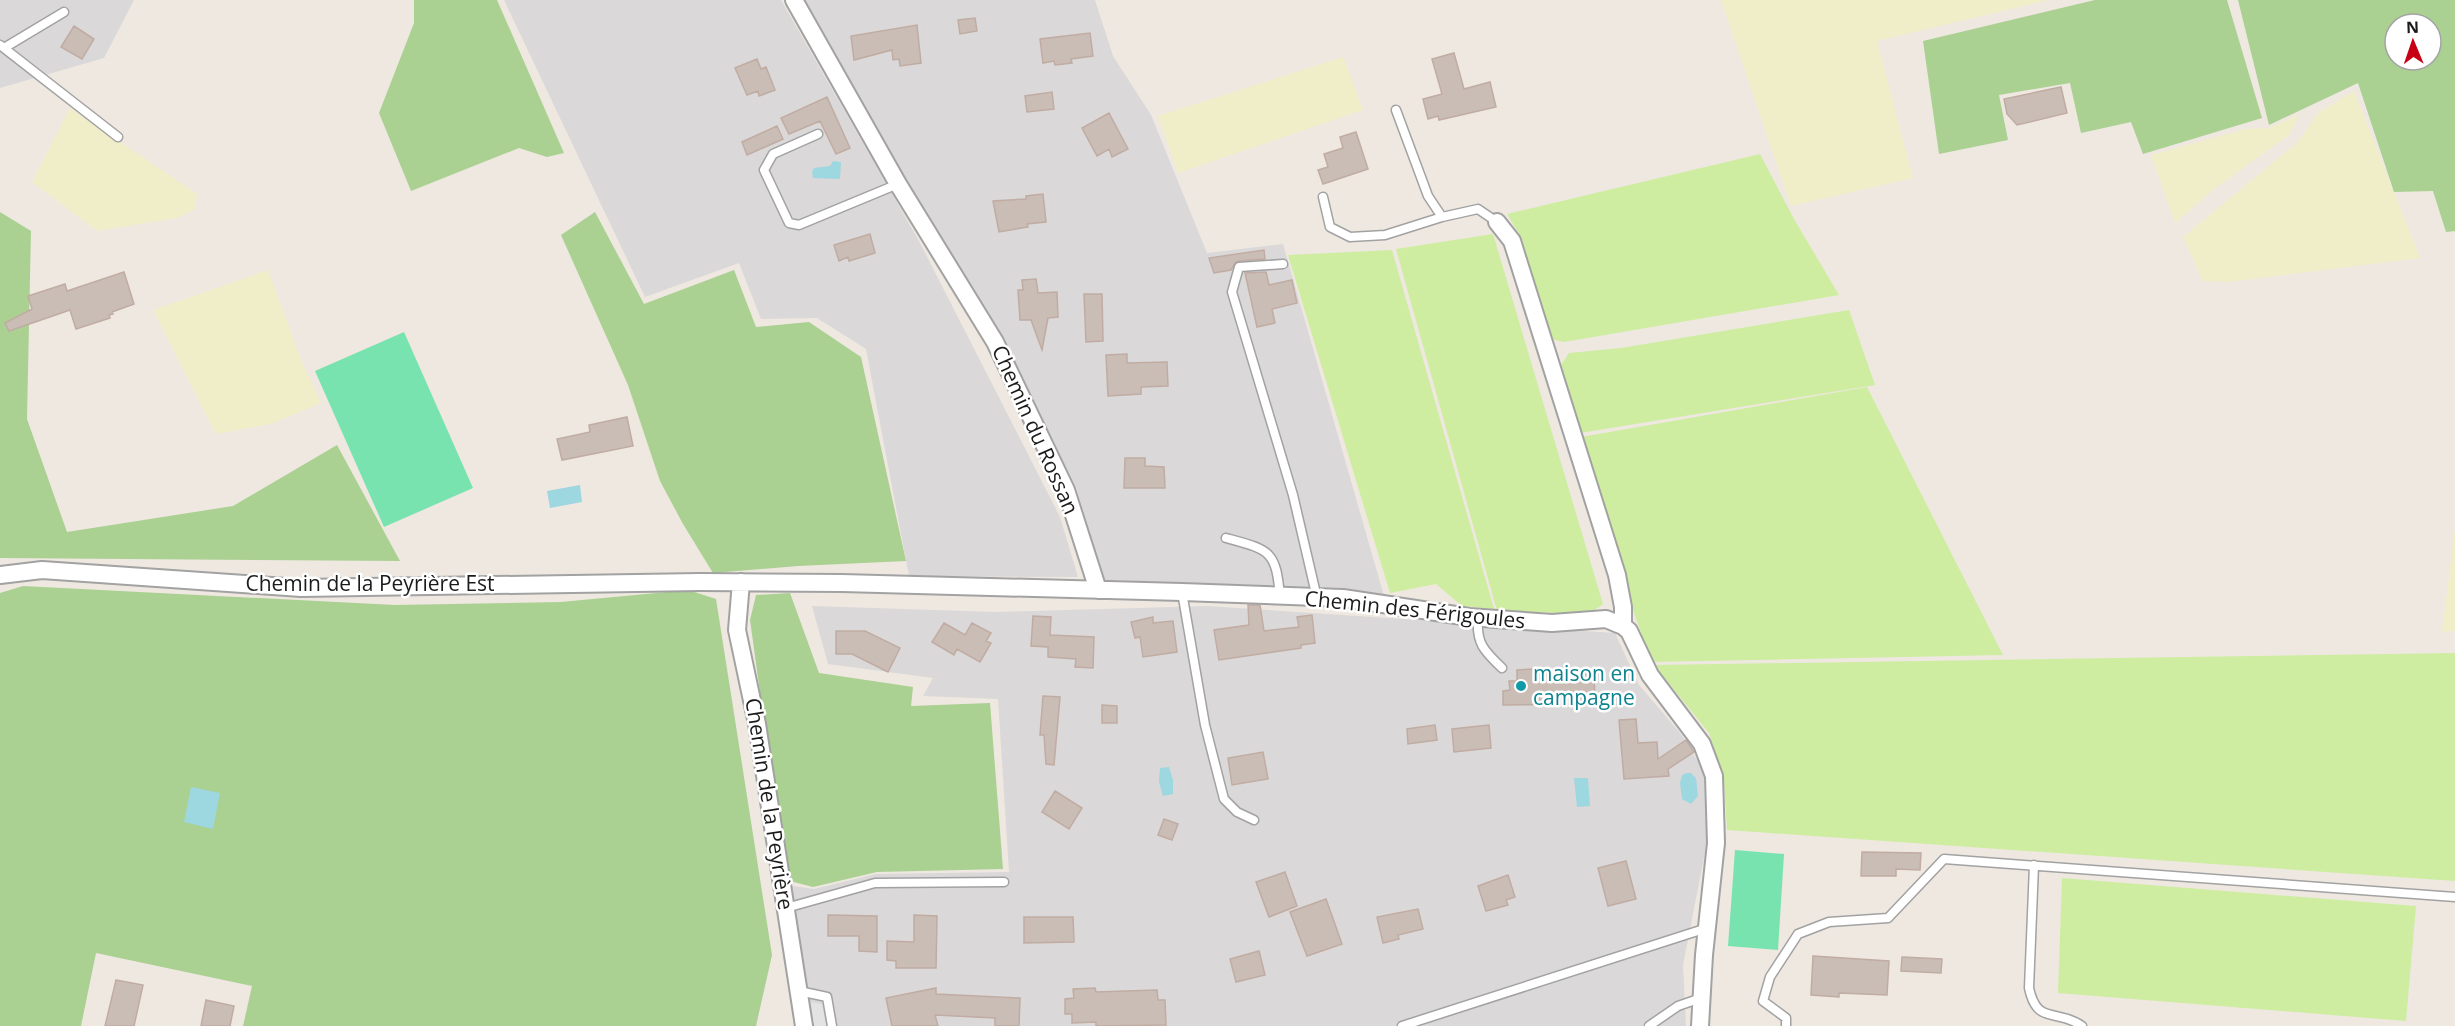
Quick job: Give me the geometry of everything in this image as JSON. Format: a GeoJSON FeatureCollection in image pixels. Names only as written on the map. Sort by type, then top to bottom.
{"type":"FeatureCollection","features":[{"type":"Feature","properties":{"kind":"street","name":"Chemin du Rossan"},"geometry":{"type":"LineString","coordinates":[[794,0],[898,184],[995,342],[1066,490],[1098,590]]}},
{"type":"Feature","properties":{"kind":"street"},"geometry":{"type":"LineString","coordinates":[[1497,222],[1512,241],[1613,563],[1623,607],[1623,626],[1633,637],[1650,675],[1702,744],[1714,776],[1716,843],[1700,1026]]}},
{"type":"Feature","properties":{"kind":"street","name":"Chemin de la Peyrière Est"},"geometry":{"type":"LineString","coordinates":[[0,575],[42,570],[301,588],[741,582]]}},
{"type":"Feature","properties":{"kind":"street"},"geometry":{"type":"LineString","coordinates":[[741,582],[1098,590]]}},
{"type":"Feature","properties":{"kind":"street","name":"Chemin de la Peyrière"},"geometry":{"type":"LineString","coordinates":[[741,582],[737,630],[757,724],[804,1026]]}},
{"type":"Feature","properties":{"kind":"street","name":"Chemin des Férigoules"},"geometry":{"type":"LineString","coordinates":[[1098,590],[1342,598],[1478,618],[1552,623],[1606,620],[1623,626]]}},
{"type":"Feature","properties":{"kind":"lane"},"geometry":{"type":"LineString","coordinates":[[64,12],[2,46],[118,137]]}},
{"type":"Feature","properties":{"kind":"lane"},"geometry":{"type":"LineString","coordinates":[[1396,110],[1428,196],[1442,217]]}},
{"type":"Feature","properties":{"kind":"lane"},"geometry":{"type":"LineString","coordinates":[[818,134],[773,154],[764,170],[789,223],[799,225],[898,184]]}},
{"type":"Feature","properties":{"kind":"lane"},"geometry":{"type":"LineString","coordinates":[[1323,197],[1330,227],[1350,237],[1385,235],[1442,217],[1478,209],[1497,222]]}},
{"type":"Feature","properties":{"kind":"lane"},"geometry":{"type":"LineString","coordinates":[[1282,264],[1239,267],[1232,292],[1293,495],[1317,598]]}},
{"type":"Feature","properties":{"kind":"lane"},"geometry":{"type":"LineString","coordinates":[[1226,538],[1261,547],[1275,561],[1280,597]]}},
{"type":"Feature","properties":{"kind":"lane"},"geometry":{"type":"LineString","coordinates":[[1182,591],[1205,725],[1224,799],[1237,812],[1254,820]]}},
{"type":"Feature","properties":{"kind":"lane"},"geometry":{"type":"LineString","coordinates":[[1478,618],[1477,635],[1485,652],[1502,668]]}},
{"type":"Feature","properties":{"kind":"lane"},"geometry":{"type":"LineString","coordinates":[[1786,1026],[1786,1017],[1762,1001],[1770,977],[1798,934],[1829,922],[1888,918],[1944,859],[2455,897]]}},
{"type":"Feature","properties":{"kind":"lane"},"geometry":{"type":"LineString","coordinates":[[2034,865],[2029,988],[2032,1003],[2040,1011],[2074,1021],[2082,1026]]}},
{"type":"Feature","properties":{"kind":"lane"},"geometry":{"type":"LineString","coordinates":[[786,908],[875,883],[1004,882]]}},
{"type":"Feature","properties":{"kind":"lane"},"geometry":{"type":"LineString","coordinates":[[1402,1026],[1707,928]]}},
{"type":"Feature","properties":{"kind":"lane"},"geometry":{"type":"LineString","coordinates":[[799,991],[827,998],[832,1026]]}},
{"type":"Feature","properties":{"kind":"lane"},"geometry":{"type":"LineString","coordinates":[[1649,1026],[1678,1006],[1701,998]]}},
{"type":"Feature","properties":{"kind":"shaded area"},"geometry":{"type":"Polygon","coordinates":[[[0,0],[134,0],[104,58],[0,88],[0,0]]]}},
{"type":"Feature","properties":{"kind":"shaded area"},"geometry":{"type":"Polygon","coordinates":[[[504,0],[781,0],[919,241],[1060,517],[1078,577],[909,576],[866,349],[817,318],[761,319],[739,263],[645,297],[504,0]]]}},
{"type":"Feature","properties":{"kind":"shaded area"},"geometry":{"type":"Polygon","coordinates":[[[802,0],[1095,0],[1113,56],[1151,115],[1207,253],[1283,244],[1384,596],[1346,588],[1104,580],[1076,487],[1001,337],[887,148],[802,0]]]}},
{"type":"Feature","properties":{"kind":"shaded area"},"geometry":{"type":"Polygon","coordinates":[[[812,606],[995,612],[1207,606],[1615,633],[1639,685],[1681,734],[1704,771],[1710,827],[1683,965],[1686,1026],[815,1026],[786,885],[814,889],[876,874],[1009,872],[998,699],[923,696],[933,678],[828,664],[812,606]]]}},
{"type":"Feature","properties":{"kind":"shaded area"},"geometry":{"type":"Polygon","coordinates":[[[809,1002],[822,1004],[826,1026],[812,1026],[809,1002]]]}},
{"type":"Feature","properties":{"kind":"green space"},"geometry":{"type":"Polygon","coordinates":[[[414,0],[497,0],[564,153],[547,157],[519,148],[411,191],[379,113],[414,23],[414,0]]]}},
{"type":"Feature","properties":{"kind":"green space"},"geometry":{"type":"Polygon","coordinates":[[[1721,0],[2049,0],[1877,41],[1913,178],[1791,206],[1721,0]]]}},
{"type":"Feature","properties":{"kind":"green space"},"geometry":{"type":"Polygon","coordinates":[[[2095,0],[2227,0],[2262,118],[2143,154],[2131,122],[2081,133],[2070,83],[1999,95],[2008,140],[1939,154],[1923,41],[2095,0]]]}},
{"type":"Feature","properties":{"kind":"green space"},"geometry":{"type":"Polygon","coordinates":[[[2238,0],[2455,0],[2455,231],[2446,232],[2433,191],[2394,192],[2358,83],[2269,125],[2238,0]]]}},
{"type":"Feature","properties":{"kind":"green space"},"geometry":{"type":"Polygon","coordinates":[[[1343,57],[1363,110],[1178,173],[1158,116],[1343,57]]]}},
{"type":"Feature","properties":{"kind":"green space"},"geometry":{"type":"Polygon","coordinates":[[[2354,91],[2420,258],[2228,282],[2203,281],[2183,237],[2298,142],[2319,112],[2354,91]]]}},
{"type":"Feature","properties":{"kind":"green space"},"geometry":{"type":"Polygon","coordinates":[[[70,108],[197,194],[195,209],[177,218],[97,231],[32,182],[70,108]]]}},
{"type":"Feature","properties":{"kind":"green space"},"geometry":{"type":"Polygon","coordinates":[[[2300,114],[2289,135],[2214,189],[2175,223],[2151,155],[2245,129],[2269,128],[2300,114]]]}},
{"type":"Feature","properties":{"kind":"green space"},"geometry":{"type":"Polygon","coordinates":[[[1760,154],[1794,219],[1839,295],[1564,342],[1551,339],[1518,232],[1507,214],[1760,154]]]}},
{"type":"Feature","properties":{"kind":"green space"},"geometry":{"type":"Polygon","coordinates":[[[0,212],[31,231],[27,419],[67,532],[233,506],[337,445],[400,561],[0,558],[0,212]]]}},
{"type":"Feature","properties":{"kind":"green space"},"geometry":{"type":"Polygon","coordinates":[[[595,212],[644,304],[734,270],[756,327],[809,322],[861,357],[906,561],[713,573],[660,481],[628,385],[561,235],[595,212]]]}},
{"type":"Feature","properties":{"kind":"green space"},"geometry":{"type":"Polygon","coordinates":[[[1493,234],[1603,604],[1589,614],[1497,611],[1396,249],[1493,234]]]}},
{"type":"Feature","properties":{"kind":"green space"},"geometry":{"type":"Polygon","coordinates":[[[1392,250],[1494,609],[1462,606],[1436,584],[1390,593],[1288,255],[1392,250]]]}},
{"type":"Feature","properties":{"kind":"green space"},"geometry":{"type":"Polygon","coordinates":[[[268,270],[302,362],[321,403],[271,424],[216,434],[153,310],[268,270]]]}},
{"type":"Feature","properties":{"kind":"green space"},"geometry":{"type":"Polygon","coordinates":[[[1849,310],[1875,385],[1580,433],[1561,365],[1569,353],[1621,348],[1849,310]]]}},
{"type":"Feature","properties":{"kind":"green space"},"geometry":{"type":"Polygon","coordinates":[[[404,332],[473,488],[384,527],[315,371],[404,332]]]}},
{"type":"Feature","properties":{"kind":"green space"},"geometry":{"type":"Polygon","coordinates":[[[1867,387],[2003,655],[1651,662],[1630,601],[1581,437],[1867,387]]]}},
{"type":"Feature","properties":{"kind":"green space"},"geometry":{"type":"Polygon","coordinates":[[[2455,528],[2455,631],[2442,632],[2455,528]]]}},
{"type":"Feature","properties":{"kind":"green space"},"geometry":{"type":"Polygon","coordinates":[[[23,586],[395,605],[561,602],[688,590],[716,599],[772,955],[756,1026],[243,1026],[252,986],[96,953],[81,1026],[0,1026],[0,593],[23,586]]]}},
{"type":"Feature","properties":{"kind":"green space"},"geometry":{"type":"Polygon","coordinates":[[[790,593],[819,673],[913,687],[911,706],[990,703],[1003,869],[877,872],[813,887],[786,880],[750,620],[756,595],[790,593]]]}},
{"type":"Feature","properties":{"kind":"green space"},"geometry":{"type":"Polygon","coordinates":[[[2455,653],[2455,881],[1727,830],[1724,780],[1709,733],[1654,665],[2455,653]]]}},
{"type":"Feature","properties":{"kind":"green space"},"geometry":{"type":"Polygon","coordinates":[[[1735,850],[1784,854],[1778,950],[1728,946],[1735,850]]]}},
{"type":"Feature","properties":{"kind":"green space"},"geometry":{"type":"Polygon","coordinates":[[[2062,878],[2416,906],[2406,1021],[2058,993],[2062,878]]]}},
{"type":"Feature","properties":{"kind":"water"},"geometry":{"type":"Polygon","coordinates":[[[833,161],[841,162],[840,179],[813,178],[814,168],[830,166],[833,161]]]}},
{"type":"Feature","properties":{"kind":"water"},"geometry":{"type":"Polygon","coordinates":[[[580,485],[582,502],[550,508],[547,491],[580,485]]]}},
{"type":"Feature","properties":{"kind":"water"},"geometry":{"type":"Polygon","coordinates":[[[1169,767],[1173,780],[1173,794],[1163,796],[1159,782],[1160,768],[1169,767]]]}},
{"type":"Feature","properties":{"kind":"water"},"geometry":{"type":"Polygon","coordinates":[[[1691,773],[1696,778],[1698,796],[1691,804],[1682,799],[1680,783],[1682,775],[1691,773]]]}},
{"type":"Feature","properties":{"kind":"water"},"geometry":{"type":"Polygon","coordinates":[[[1574,778],[1588,778],[1590,806],[1577,807],[1574,778]]]}},
{"type":"Feature","properties":{"kind":"water"},"geometry":{"type":"Polygon","coordinates":[[[191,787],[220,793],[213,829],[184,822],[191,787]]]}},
{"type":"Feature","properties":{"kind":"building"},"geometry":{"type":"Polygon","coordinates":[[[975,18],[977,31],[960,34],[958,20],[975,18]]]}},
{"type":"Feature","properties":{"kind":"building"},"geometry":{"type":"Polygon","coordinates":[[[917,25],[921,63],[900,66],[899,59],[893,60],[892,50],[854,60],[851,36],[917,25]]]}},
{"type":"Feature","properties":{"kind":"building"},"geometry":{"type":"Polygon","coordinates":[[[74,26],[94,39],[82,59],[61,47],[74,26]]]}},
{"type":"Feature","properties":{"kind":"building"},"geometry":{"type":"Polygon","coordinates":[[[1090,33],[1093,56],[1071,59],[1072,63],[1055,65],[1054,61],[1043,63],[1040,39],[1090,33]]]}},
{"type":"Feature","properties":{"kind":"building"},"geometry":{"type":"Polygon","coordinates":[[[1454,53],[1464,89],[1490,82],[1496,107],[1439,120],[1438,116],[1428,119],[1423,99],[1442,94],[1432,59],[1454,53]]]}},
{"type":"Feature","properties":{"kind":"building"},"geometry":{"type":"Polygon","coordinates":[[[757,59],[761,69],[766,67],[775,90],[759,96],[758,91],[747,95],[735,68],[757,59]]]}},
{"type":"Feature","properties":{"kind":"building"},"geometry":{"type":"Polygon","coordinates":[[[2061,87],[2067,113],[2017,125],[2007,114],[2004,99],[2061,87]]]}},
{"type":"Feature","properties":{"kind":"building"},"geometry":{"type":"Polygon","coordinates":[[[1052,92],[1054,109],[1027,112],[1025,96],[1052,92]]]}},
{"type":"Feature","properties":{"kind":"building"},"geometry":{"type":"Polygon","coordinates":[[[827,97],[850,148],[836,154],[820,121],[789,134],[781,118],[827,97]]]}},
{"type":"Feature","properties":{"kind":"building"},"geometry":{"type":"Polygon","coordinates":[[[1109,113],[1128,149],[1112,157],[1109,149],[1097,156],[1082,128],[1109,113]]]}},
{"type":"Feature","properties":{"kind":"building"},"geometry":{"type":"Polygon","coordinates":[[[777,126],[783,139],[747,155],[742,142],[777,126]]]}},
{"type":"Feature","properties":{"kind":"building"},"geometry":{"type":"Polygon","coordinates":[[[1356,132],[1368,169],[1323,184],[1318,170],[1328,167],[1324,154],[1343,148],[1340,137],[1356,132]]]}},
{"type":"Feature","properties":{"kind":"building"},"geometry":{"type":"Polygon","coordinates":[[[1043,194],[1046,222],[1027,224],[1028,227],[999,232],[993,201],[1026,199],[1026,196],[1043,194]]]}},
{"type":"Feature","properties":{"kind":"building"},"geometry":{"type":"Polygon","coordinates":[[[870,234],[875,253],[849,261],[848,257],[839,261],[834,245],[870,234]]]}},
{"type":"Feature","properties":{"kind":"building"},"geometry":{"type":"Polygon","coordinates":[[[1264,250],[1265,259],[1238,261],[1231,270],[1214,273],[1209,258],[1264,250]]]}},
{"type":"Feature","properties":{"kind":"building"},"geometry":{"type":"Polygon","coordinates":[[[124,272],[134,304],[112,312],[113,314],[109,315],[110,318],[76,329],[70,310],[9,331],[5,323],[32,309],[28,296],[65,284],[67,291],[124,272]]]}},
{"type":"Feature","properties":{"kind":"building"},"geometry":{"type":"Polygon","coordinates":[[[1266,272],[1269,285],[1292,280],[1297,303],[1272,309],[1275,323],[1257,327],[1245,273],[1266,272]]]}},
{"type":"Feature","properties":{"kind":"building"},"geometry":{"type":"Polygon","coordinates":[[[1036,279],[1038,293],[1057,292],[1058,317],[1048,318],[1042,350],[1031,320],[1020,320],[1018,290],[1023,290],[1022,280],[1036,279]]]}},
{"type":"Feature","properties":{"kind":"building"},"geometry":{"type":"Polygon","coordinates":[[[1084,294],[1102,294],[1103,341],[1086,342],[1084,294]]]}},
{"type":"Feature","properties":{"kind":"building"},"geometry":{"type":"Polygon","coordinates":[[[1127,354],[1127,363],[1167,362],[1168,386],[1141,387],[1141,394],[1108,396],[1106,355],[1127,354]]]}},
{"type":"Feature","properties":{"kind":"building"},"geometry":{"type":"Polygon","coordinates":[[[627,417],[633,446],[562,460],[557,439],[590,432],[589,425],[627,417]]]}},
{"type":"Feature","properties":{"kind":"building"},"geometry":{"type":"Polygon","coordinates":[[[1125,458],[1145,458],[1145,466],[1164,467],[1165,488],[1124,488],[1125,458]]]}},
{"type":"Feature","properties":{"kind":"building"},"geometry":{"type":"Polygon","coordinates":[[[1248,605],[1260,605],[1264,631],[1299,627],[1297,617],[1312,615],[1315,643],[1301,645],[1301,648],[1219,660],[1214,630],[1249,625],[1248,605]]]}},
{"type":"Feature","properties":{"kind":"building"},"geometry":{"type":"Polygon","coordinates":[[[1033,616],[1051,617],[1050,635],[1094,637],[1093,668],[1075,667],[1076,659],[1048,657],[1048,647],[1031,646],[1033,616]]]}},
{"type":"Feature","properties":{"kind":"building"},"geometry":{"type":"Polygon","coordinates":[[[1153,617],[1153,623],[1173,621],[1177,652],[1143,657],[1140,637],[1135,638],[1131,622],[1153,617]]]}},
{"type":"Feature","properties":{"kind":"building"},"geometry":{"type":"Polygon","coordinates":[[[944,623],[965,635],[972,623],[991,633],[986,641],[991,643],[980,662],[957,649],[954,655],[932,642],[944,623]]]}},
{"type":"Feature","properties":{"kind":"building"},"geometry":{"type":"Polygon","coordinates":[[[836,631],[865,631],[900,648],[888,672],[852,654],[836,654],[836,631]]]}},
{"type":"Feature","properties":{"kind":"building"},"geometry":{"type":"Polygon","coordinates":[[[1533,669],[1533,675],[1594,672],[1595,704],[1503,705],[1503,691],[1510,690],[1509,681],[1517,681],[1517,670],[1533,669]]]}},
{"type":"Feature","properties":{"kind":"building"},"geometry":{"type":"Polygon","coordinates":[[[1043,696],[1060,697],[1054,765],[1046,764],[1044,735],[1040,735],[1043,696]]]}},
{"type":"Feature","properties":{"kind":"building"},"geometry":{"type":"Polygon","coordinates":[[[1102,705],[1117,706],[1117,723],[1102,723],[1102,705]]]}},
{"type":"Feature","properties":{"kind":"building"},"geometry":{"type":"Polygon","coordinates":[[[1636,719],[1638,743],[1657,742],[1658,759],[1686,740],[1694,752],[1668,769],[1669,776],[1624,779],[1619,720],[1636,719]]]}},
{"type":"Feature","properties":{"kind":"building"},"geometry":{"type":"Polygon","coordinates":[[[1435,725],[1437,740],[1408,744],[1407,729],[1435,725]]]}},
{"type":"Feature","properties":{"kind":"building"},"geometry":{"type":"Polygon","coordinates":[[[1489,725],[1491,748],[1454,752],[1452,729],[1489,725]]]}},
{"type":"Feature","properties":{"kind":"building"},"geometry":{"type":"Polygon","coordinates":[[[1263,752],[1268,779],[1232,785],[1228,758],[1263,752]]]}},
{"type":"Feature","properties":{"kind":"building"},"geometry":{"type":"Polygon","coordinates":[[[1055,791],[1082,808],[1069,829],[1042,812],[1055,791]]]}},
{"type":"Feature","properties":{"kind":"building"},"geometry":{"type":"Polygon","coordinates":[[[1164,819],[1178,824],[1172,840],[1158,835],[1164,819]]]}},
{"type":"Feature","properties":{"kind":"building"},"geometry":{"type":"Polygon","coordinates":[[[1862,852],[1921,853],[1920,870],[1896,869],[1896,876],[1861,876],[1862,852]]]}},
{"type":"Feature","properties":{"kind":"building"},"geometry":{"type":"Polygon","coordinates":[[[1626,861],[1636,899],[1608,906],[1598,868],[1626,861]]]}},
{"type":"Feature","properties":{"kind":"building"},"geometry":{"type":"Polygon","coordinates":[[[1285,872],[1297,906],[1269,917],[1256,882],[1285,872]]]}},
{"type":"Feature","properties":{"kind":"building"},"geometry":{"type":"Polygon","coordinates":[[[1508,875],[1515,897],[1506,900],[1508,905],[1486,911],[1478,886],[1508,875]]]}},
{"type":"Feature","properties":{"kind":"building"},"geometry":{"type":"Polygon","coordinates":[[[1326,899],[1342,944],[1307,956],[1290,912],[1326,899]]]}},
{"type":"Feature","properties":{"kind":"building"},"geometry":{"type":"Polygon","coordinates":[[[1418,909],[1423,929],[1398,935],[1399,939],[1383,943],[1377,917],[1418,909]]]}},
{"type":"Feature","properties":{"kind":"building"},"geometry":{"type":"Polygon","coordinates":[[[828,915],[877,916],[877,952],[859,951],[859,936],[828,936],[828,915]]]}},
{"type":"Feature","properties":{"kind":"building"},"geometry":{"type":"Polygon","coordinates":[[[914,915],[937,916],[936,968],[896,968],[896,961],[887,960],[887,941],[914,942],[914,915]]]}},
{"type":"Feature","properties":{"kind":"building"},"geometry":{"type":"Polygon","coordinates":[[[1024,917],[1073,917],[1074,942],[1024,943],[1024,917]]]}},
{"type":"Feature","properties":{"kind":"building"},"geometry":{"type":"Polygon","coordinates":[[[1259,951],[1265,975],[1236,982],[1230,959],[1259,951]]]}},
{"type":"Feature","properties":{"kind":"building"},"geometry":{"type":"Polygon","coordinates":[[[1813,956],[1889,961],[1887,995],[1839,993],[1839,997],[1811,995],[1813,956]]]}},
{"type":"Feature","properties":{"kind":"building"},"geometry":{"type":"Polygon","coordinates":[[[1902,957],[1942,959],[1941,973],[1901,971],[1902,957]]]}},
{"type":"Feature","properties":{"kind":"building"},"geometry":{"type":"Polygon","coordinates":[[[116,980],[143,985],[134,1026],[105,1026],[116,980]]]}},
{"type":"Feature","properties":{"kind":"building"},"geometry":{"type":"Polygon","coordinates":[[[936,988],[936,994],[1020,998],[1019,1026],[995,1026],[995,1018],[935,1015],[938,1026],[892,1026],[886,998],[936,988]]]}},
{"type":"Feature","properties":{"kind":"building"},"geometry":{"type":"Polygon","coordinates":[[[1095,988],[1096,992],[1157,990],[1158,1000],[1165,1000],[1166,1025],[1096,1026],[1096,1022],[1072,1023],[1072,1014],[1065,1014],[1065,999],[1074,998],[1073,989],[1095,988]]]}},
{"type":"Feature","properties":{"kind":"building"},"geometry":{"type":"Polygon","coordinates":[[[206,1000],[234,1006],[230,1026],[201,1026],[206,1000]]]}},
{"type":"Feature","properties":{"kind":"place","name":"maison en campagne"},"geometry":{"type":"Point","coordinates":[1521,686]}}]}
